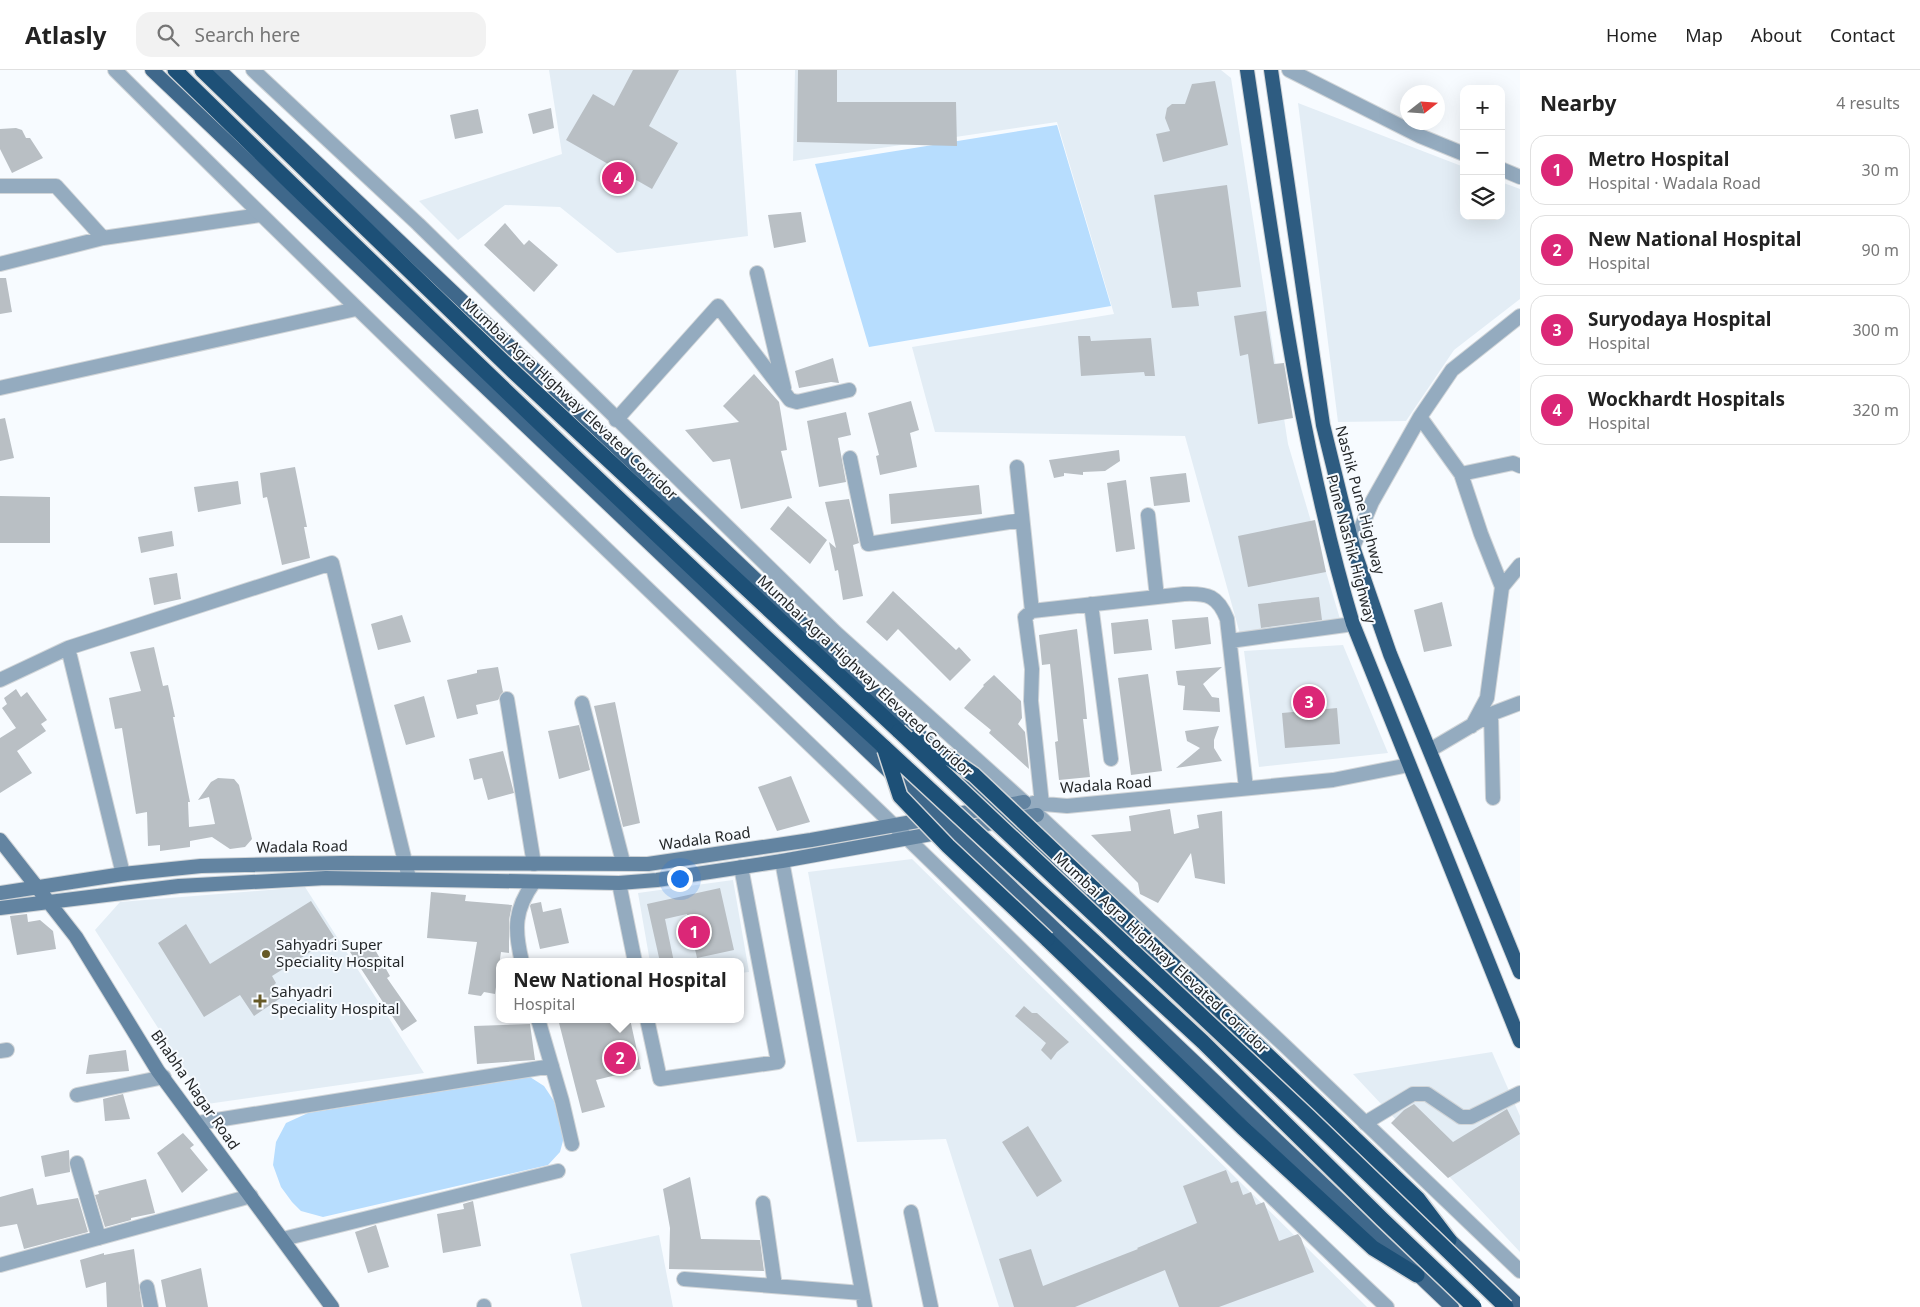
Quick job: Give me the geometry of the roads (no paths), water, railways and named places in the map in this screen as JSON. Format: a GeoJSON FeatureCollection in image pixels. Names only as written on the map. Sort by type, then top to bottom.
{"type":"FeatureCollection","features":[{"type":"Feature","properties":{"kind":"highway"},"geometry":{"type":"LineString","coordinates":[[175,70],[412,302],[717,594],[1203,1042],[1474,1307]]}},
{"type":"Feature","properties":{"kind":"highway","name":"Mumbai Agra Highway Elevated Corridor"},"geometry":{"type":"LineString","coordinates":[[202,70],[521,379],[899,730],[1309,1117],[1506,1307]]}},
{"type":"Feature","properties":{"kind":"highway","name":"Pune Nashik Highway"},"geometry":{"type":"LineString","coordinates":[[1247,70],[1302,420],[1328,537],[1352,624],[1520,1041]]}},
{"type":"Feature","properties":{"kind":"highway","name":"Nashik Pune Highway"},"geometry":{"type":"LineString","coordinates":[[1271,70],[1323,425],[1353,547],[1390,654],[1520,972]]}},
{"type":"Feature","properties":{"kind":"highway"},"geometry":{"type":"LineString","coordinates":[[899,730],[948,757],[974,775],[1418,1200],[1449,1240]]}},
{"type":"Feature","properties":{"kind":"highway"},"geometry":{"type":"LineString","coordinates":[[885,748],[900,796],[948,846],[1243,1128],[1372,1248],[1417,1274]]}},
{"type":"Feature","properties":{"kind":"main road"},"geometry":{"type":"LineString","coordinates":[[152,70],[1452,1307]]}},
{"type":"Feature","properties":{"kind":"main road"},"geometry":{"type":"LineString","coordinates":[[219,70],[1520,1306]]}},
{"type":"Feature","properties":{"kind":"main road","name":"Wadala Road"},"geometry":{"type":"LineString","coordinates":[[0,893],[123,874],[229,865],[405,863],[592,865],[623,862],[648,864],[811,840],[936,816],[1024,802]]}},
{"type":"Feature","properties":{"kind":"main road","name":"Wadala Road"},"geometry":{"type":"LineString","coordinates":[[0,908],[179,886],[326,878],[619,883],[782,861],[909,840],[1008,819],[1040,809]]}},
{"type":"Feature","properties":{"kind":"main road","name":"Bhabha Nagar Road"},"geometry":{"type":"LineString","coordinates":[[0,840],[76,937],[158,1071],[332,1307]]}},
{"type":"Feature","properties":{"kind":"street"},"geometry":{"type":"LineString","coordinates":[[115,70],[356,309],[909,840],[1280,1208],[1387,1307]]}},
{"type":"Feature","properties":{"kind":"street"},"geometry":{"type":"LineString","coordinates":[[253,70],[418,224],[616,420],[836,633],[1024,802],[1040,809],[1520,1271]]}},
{"type":"Feature","properties":{"kind":"street"},"geometry":{"type":"LineString","coordinates":[[1289,70],[1420,136],[1460,152]]}},
{"type":"Feature","properties":{"kind":"street"},"geometry":{"type":"LineString","coordinates":[[1505,171],[1520,177]]}},
{"type":"Feature","properties":{"kind":"street"},"geometry":{"type":"LineString","coordinates":[[0,186],[56,186],[103,238]]}},
{"type":"Feature","properties":{"kind":"street"},"geometry":{"type":"LineString","coordinates":[[0,264],[103,238],[260,215]]}},
{"type":"Feature","properties":{"kind":"street"},"geometry":{"type":"LineString","coordinates":[[757,273],[785,394]]}},
{"type":"Feature","properties":{"kind":"street"},"geometry":{"type":"LineString","coordinates":[[616,420],[718,306],[790,400],[797,402],[849,390]]}},
{"type":"Feature","properties":{"kind":"street"},"geometry":{"type":"LineString","coordinates":[[0,388],[356,309]]}},
{"type":"Feature","properties":{"kind":"street"},"geometry":{"type":"LineString","coordinates":[[1353,547],[1372,502],[1420,416],[1452,370],[1520,316]]}},
{"type":"Feature","properties":{"kind":"street"},"geometry":{"type":"LineString","coordinates":[[1420,416],[1461,474],[1481,534],[1502,587],[1487,698],[1472,726]]}},
{"type":"Feature","properties":{"kind":"street"},"geometry":{"type":"LineString","coordinates":[[850,458],[868,544],[1022,520]]}},
{"type":"Feature","properties":{"kind":"street"},"geometry":{"type":"LineString","coordinates":[[1461,474],[1513,463],[1520,466]]}},
{"type":"Feature","properties":{"kind":"street"},"geometry":{"type":"LineString","coordinates":[[1017,467],[1032,611]]}},
{"type":"Feature","properties":{"kind":"street"},"geometry":{"type":"LineString","coordinates":[[1148,515],[1157,597]]}},
{"type":"Feature","properties":{"kind":"street"},"geometry":{"type":"LineString","coordinates":[[0,680],[68,648],[332,563],[409,878]]}},
{"type":"Feature","properties":{"kind":"street"},"geometry":{"type":"LineString","coordinates":[[1502,587],[1520,566]]}},
{"type":"Feature","properties":{"kind":"street"},"geometry":{"type":"LineString","coordinates":[[1040,809],[1031,700],[1032,669],[1025,617],[1032,611],[1157,597],[1199,593],[1213,598],[1222,607],[1227,619],[1230,641],[1246,788]]}},
{"type":"Feature","properties":{"kind":"street"},"geometry":{"type":"LineString","coordinates":[[1091,604],[1112,759]]}},
{"type":"Feature","properties":{"kind":"street"},"geometry":{"type":"LineString","coordinates":[[1230,641],[1352,624]]}},
{"type":"Feature","properties":{"kind":"street"},"geometry":{"type":"LineString","coordinates":[[68,648],[123,874]]}},
{"type":"Feature","properties":{"kind":"street"},"geometry":{"type":"LineString","coordinates":[[507,700],[534,864]]}},
{"type":"Feature","properties":{"kind":"street"},"geometry":{"type":"LineString","coordinates":[[582,703],[623,862]]}},
{"type":"Feature","properties":{"kind":"street"},"geometry":{"type":"LineString","coordinates":[[1430,750],[1492,714],[1520,703]]}},
{"type":"Feature","properties":{"kind":"street"},"geometry":{"type":"LineString","coordinates":[[1492,714],[1493,798]]}},
{"type":"Feature","properties":{"kind":"street","name":"Wadala Road"},"geometry":{"type":"LineString","coordinates":[[1040,809],[1334,780],[1409,765]]}},
{"type":"Feature","properties":{"kind":"street"},"geometry":{"type":"LineString","coordinates":[[782,861],[865,1307]]}},
{"type":"Feature","properties":{"kind":"street"},"geometry":{"type":"LineString","coordinates":[[648,1023],[660,1079],[778,1062],[741,867]]}},
{"type":"Feature","properties":{"kind":"street"},"geometry":{"type":"LineString","coordinates":[[521,958],[517,936],[517,916],[522,899],[534,882]]}},
{"type":"Feature","properties":{"kind":"street"},"geometry":{"type":"LineString","coordinates":[[619,883],[635,958]]}},
{"type":"Feature","properties":{"kind":"street"},"geometry":{"type":"LineString","coordinates":[[539,1023],[572,1144]]}},
{"type":"Feature","properties":{"kind":"street"},"geometry":{"type":"LineString","coordinates":[[198,1123],[552,1066]]}},
{"type":"Feature","properties":{"kind":"street"},"geometry":{"type":"LineString","coordinates":[[77,1095],[164,1077]]}},
{"type":"Feature","properties":{"kind":"street"},"geometry":{"type":"LineString","coordinates":[[1365,1123],[1413,1094],[1421,1092],[1428,1094],[1462,1118],[1471,1117],[1520,1093]]}},
{"type":"Feature","properties":{"kind":"street"},"geometry":{"type":"LineString","coordinates":[[77,1163],[99,1238]]}},
{"type":"Feature","properties":{"kind":"street"},"geometry":{"type":"LineString","coordinates":[[283,1239],[558,1171]]}},
{"type":"Feature","properties":{"kind":"street"},"geometry":{"type":"LineString","coordinates":[[0,1266],[251,1196]]}},
{"type":"Feature","properties":{"kind":"street"},"geometry":{"type":"LineString","coordinates":[[763,1202],[775,1286]]}},
{"type":"Feature","properties":{"kind":"street"},"geometry":{"type":"LineString","coordinates":[[911,1212],[931,1307]]}},
{"type":"Feature","properties":{"kind":"street"},"geometry":{"type":"LineString","coordinates":[[684,1279],[862,1293]]}},
{"type":"Feature","properties":{"kind":"street"},"geometry":{"type":"LineString","coordinates":[[147,1287],[150,1307]]}},
{"type":"Feature","properties":{"kind":"place","name":"Wockhardt Hospitals"},"geometry":{"type":"Point","coordinates":[618,178]}},
{"type":"Feature","properties":{"kind":"place","name":"Suryodaya Hospital"},"geometry":{"type":"Point","coordinates":[1309,702]}},
{"type":"Feature","properties":{"kind":"place","name":"Metro Hospital"},"geometry":{"type":"Point","coordinates":[694,932]}},
{"type":"Feature","properties":{"kind":"place","name":"Sahyadri Super Speciality Hospital"},"geometry":{"type":"Point","coordinates":[266,954]}},
{"type":"Feature","properties":{"kind":"place","name":"Sahyadri Speciality Hospital"},"geometry":{"type":"Point","coordinates":[260,1001]}},
{"type":"Feature","properties":{"kind":"place","name":"New National Hospital"},"geometry":{"type":"Point","coordinates":[620,1058]}}]}
